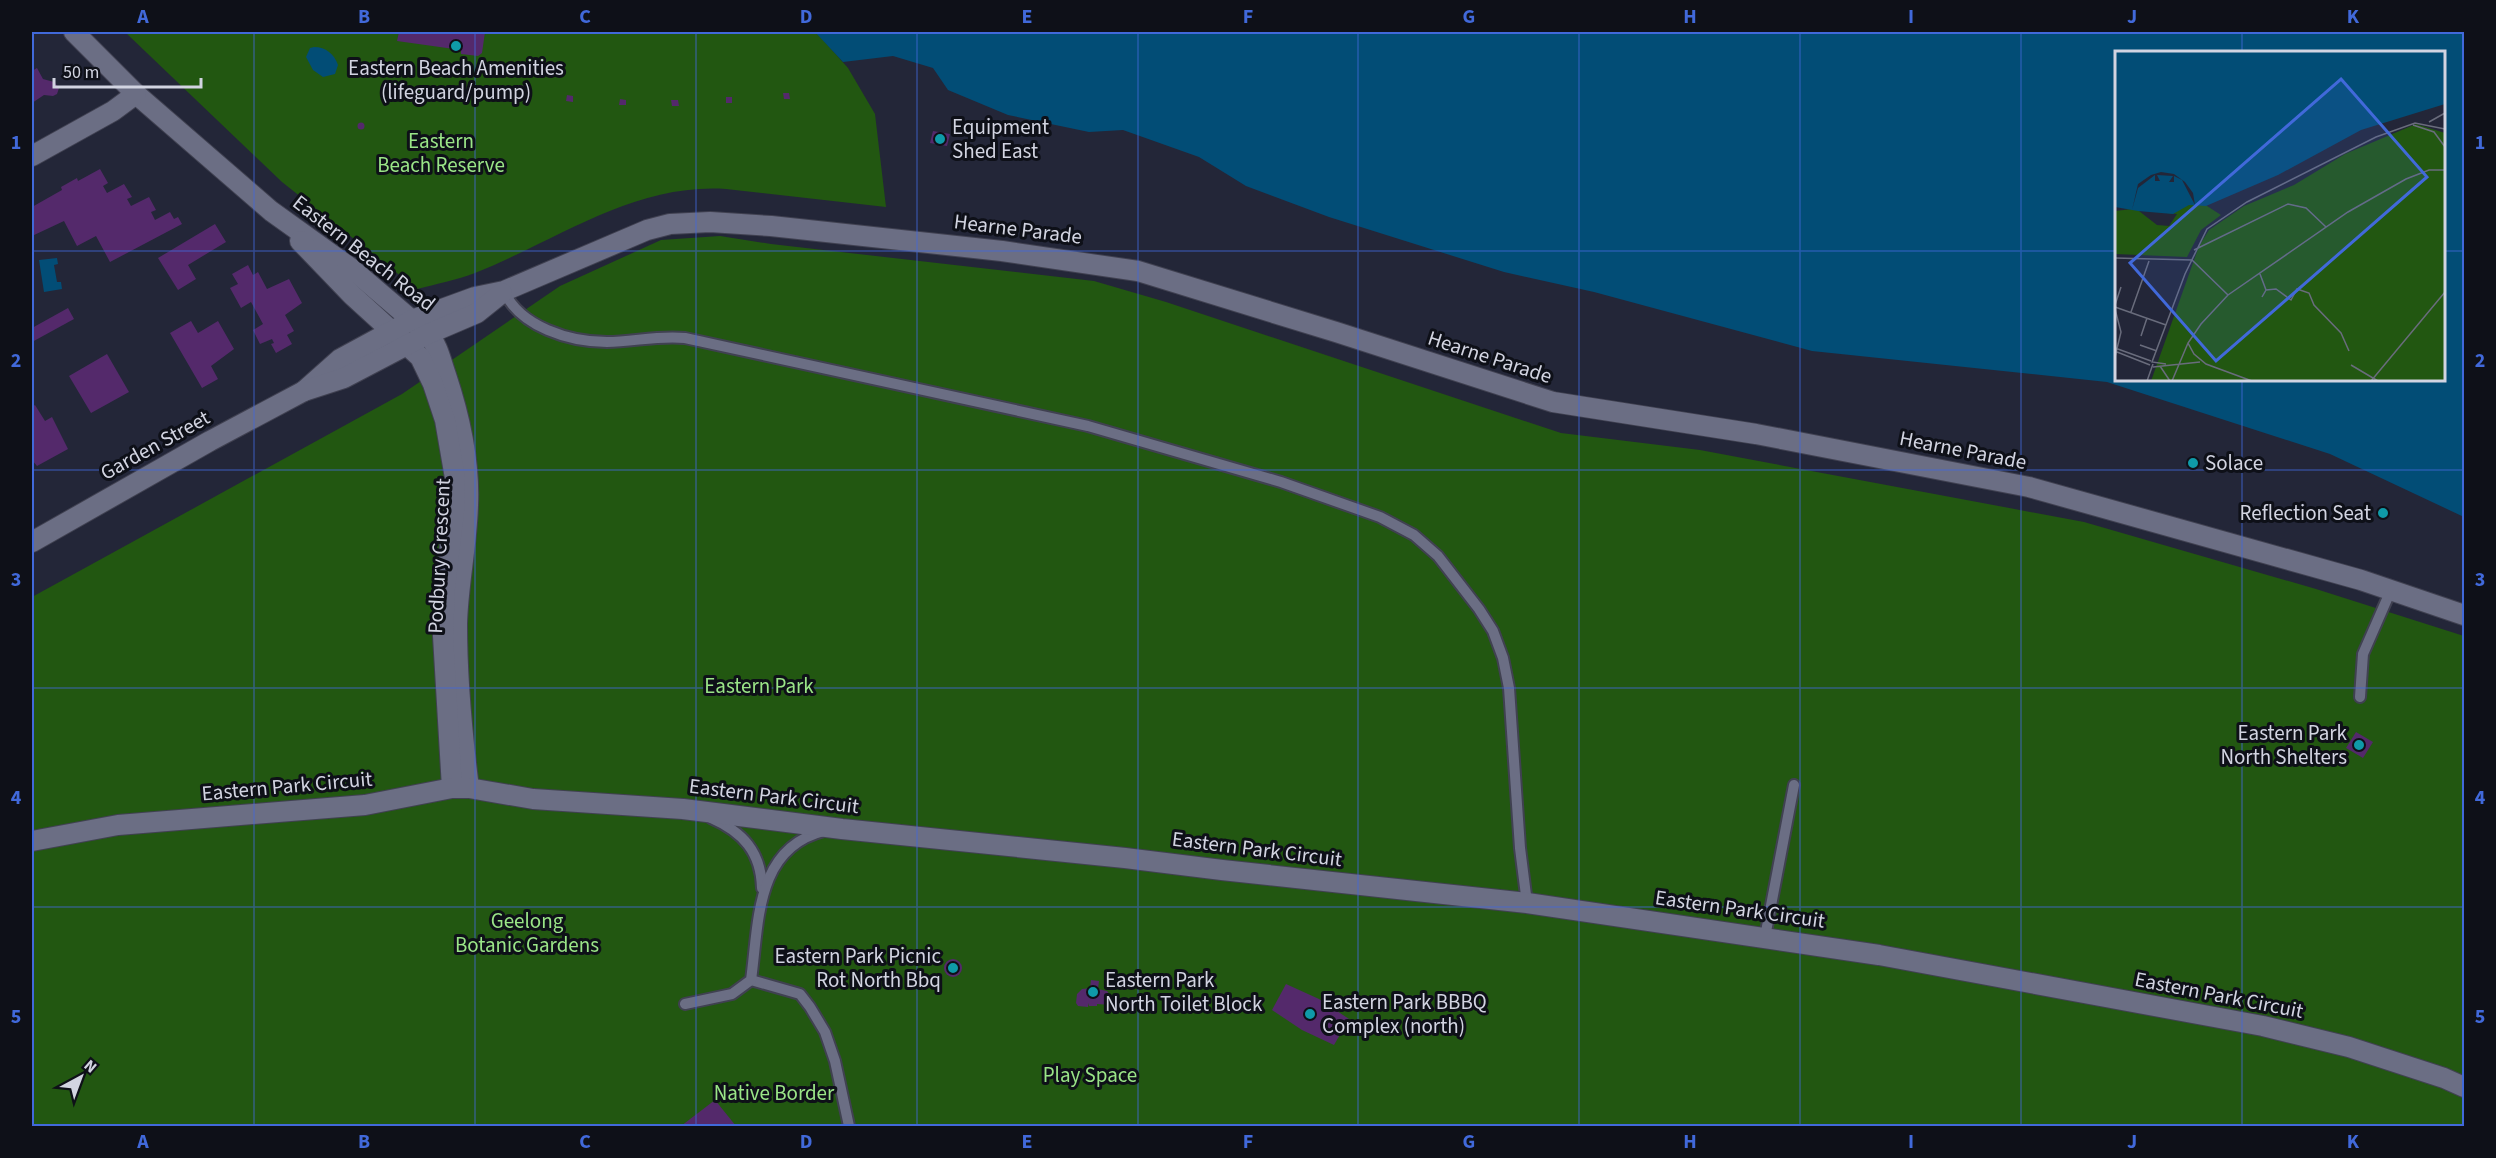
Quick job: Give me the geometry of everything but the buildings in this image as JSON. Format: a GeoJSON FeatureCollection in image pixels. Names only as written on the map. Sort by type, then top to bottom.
{"type":"FeatureCollection","features":[{"type":"Feature","properties":{"kind":"street","name":"Eastern Beach Road"},"geometry":{"type":"LineString","coordinates":[[74,32],[136,94],[271,211],[341,284],[407,344]]}},
{"type":"Feature","properties":{"kind":"street"},"geometry":{"type":"LineString","coordinates":[[32,156],[113,111],[136,94]]}},
{"type":"Feature","properties":{"kind":"street","name":"Eastern Beach Road"},"geometry":{"type":"LineString","coordinates":[[271,211],[346,263],[428,334]]}},
{"type":"Feature","properties":{"kind":"street","name":"Hearne Parade"},"geometry":{"type":"LineString","coordinates":[[412,320],[475,297],[504,291],[636,233],[670,224],[771,226],[991,249],[1096,263],[1170,280],[1552,402],[1756,434],[1999,480],[2061,495],[2391,590],[2464,615]]}},
{"type":"Feature","properties":{"kind":"street","name":"Hearne Parade"},"geometry":{"type":"LineString","coordinates":[[428,334],[477,313],[504,291]]}},
{"type":"Feature","properties":{"kind":"street","name":"Garden Street"},"geometry":{"type":"LineString","coordinates":[[304,391],[340,359],[412,320]]}},
{"type":"Feature","properties":{"kind":"street","name":"Garden Street"},"geometry":{"type":"LineString","coordinates":[[32,542],[210,441],[304,391],[344,378],[428,334]]}},
{"type":"Feature","properties":{"kind":"street","name":"Podbury Crescent"},"geometry":{"type":"LineString","coordinates":[[428,334],[436,345],[455,404],[468,471],[468,506],[460,580],[457,645],[461,724],[460,788]]}},
{"type":"Feature","properties":{"kind":"street","name":"Podbury Crescent"},"geometry":{"type":"LineString","coordinates":[[407,344],[422,359],[436,391],[449,433],[455,478],[443,636],[460,788]]}},
{"type":"Feature","properties":{"kind":"street","name":"Eastern Park Circuit"},"geometry":{"type":"LineString","coordinates":[[32,841],[118,825],[365,806],[460,788],[518,798],[683,809],[842,829],[1527,903],[1765,937],[1909,960],[2263,1026],[2349,1047],[2444,1078],[2464,1087]]}},
{"type":"Feature","properties":{"kind":"lane"},"geometry":{"type":"LineString","coordinates":[[504,291],[516,309],[534,322],[578,339],[610,342],[675,337],[696,340],[1056,419],[1281,482],[1380,517],[1407,530],[1438,556],[1479,609],[1493,631],[1503,658],[1509,688],[1520,848],[1527,903]]}},
{"type":"Feature","properties":{"kind":"lane"},"geometry":{"type":"LineString","coordinates":[[2360,697],[2363,654],[2391,590]]}},
{"type":"Feature","properties":{"kind":"lane"},"geometry":{"type":"LineString","coordinates":[[1765,937],[1794,785]]}},
{"type":"Feature","properties":{"kind":"lane"},"geometry":{"type":"LineString","coordinates":[[683,809],[724,824],[748,843],[759,865],[762,900]]}},
{"type":"Feature","properties":{"kind":"lane"},"geometry":{"type":"LineString","coordinates":[[685,1004],[732,994],[751,980],[762,900],[770,872],[788,849],[801,839],[816,833],[842,829]]}},
{"type":"Feature","properties":{"kind":"lane"},"geometry":{"type":"LineString","coordinates":[[751,980],[800,994],[810,1007],[825,1032],[835,1061],[849,1126]]}},
{"type":"Feature","properties":{"kind":"green space","name":"Eastern Beach Reserve"},"geometry":{"type":"Polygon","coordinates":[[[125,32],[816,32],[848,68],[875,114],[886,207],[726,189],[692,190],[660,195],[597,216],[475,273],[417,289],[282,182],[125,32]]]}},
{"type":"Feature","properties":{"kind":"green space","name":"Eastern Park"},"geometry":{"type":"Polygon","coordinates":[[[720,236],[771,244],[1094,281],[1166,302],[1561,433],[1700,450],[2084,522],[2316,589],[2464,636],[2464,1126],[32,1126],[32,597],[402,394],[560,286],[661,240],[720,236]]]}},
{"type":"Feature","properties":{"kind":"water"},"geometry":{"type":"Polygon","coordinates":[[[815,32],[2464,32],[2464,517],[2330,454],[2107,382],[1812,351],[1594,292],[1504,272],[1329,217],[1246,186],[1199,157],[1123,130],[1089,132],[1008,115],[948,90],[933,68],[893,56],[843,62],[815,32]]]}},
{"type":"Feature","properties":{"kind":"water"},"geometry":{"type":"Polygon","coordinates":[[[310,48],[326,50],[334,58],[338,65],[335,74],[323,77],[313,70],[306,57],[310,48]]]}},
{"type":"Feature","properties":{"kind":"water"},"geometry":{"type":"Polygon","coordinates":[[[57,258],[58,264],[54,265],[57,282],[61,282],[62,289],[44,292],[39,260],[57,258]]]}},
{"type":"Feature","properties":{"kind":"place","name":"Eastern Beach Amenities (lifeguard/pump)"},"geometry":{"type":"Point","coordinates":[456,46]}},
{"type":"Feature","properties":{"kind":"place","name":"Equipment Shed East"},"geometry":{"type":"Point","coordinates":[940,139]}},
{"type":"Feature","properties":{"kind":"place","name":"Solace"},"geometry":{"type":"Point","coordinates":[2193,463]}},
{"type":"Feature","properties":{"kind":"place","name":"Reflection Seat"},"geometry":{"type":"Point","coordinates":[2383,513]}},
{"type":"Feature","properties":{"kind":"place","name":"Eastern Park North Shelters"},"geometry":{"type":"Point","coordinates":[2359,745]}},
{"type":"Feature","properties":{"kind":"place","name":"Eastern Park Picnic Rot North Bbq"},"geometry":{"type":"Point","coordinates":[953,968]}},
{"type":"Feature","properties":{"kind":"place","name":"Eastern Park North Toilet Block"},"geometry":{"type":"Point","coordinates":[1093,992]}},
{"type":"Feature","properties":{"kind":"place","name":"Eastern Park BBBQ Complex (north)"},"geometry":{"type":"Point","coordinates":[1310,1014]}},
{"type":"Feature","properties":{"kind":"park label","name":"Geelong Botanic Gardens"},"geometry":{"type":"Point","coordinates":[527,933]}},
{"type":"Feature","properties":{"kind":"park label","name":"Play Space"},"geometry":{"type":"Point","coordinates":[1090,1075]}},
{"type":"Feature","properties":{"kind":"park label","name":"Native Border"},"geometry":{"type":"Point","coordinates":[774,1093]}}]}
